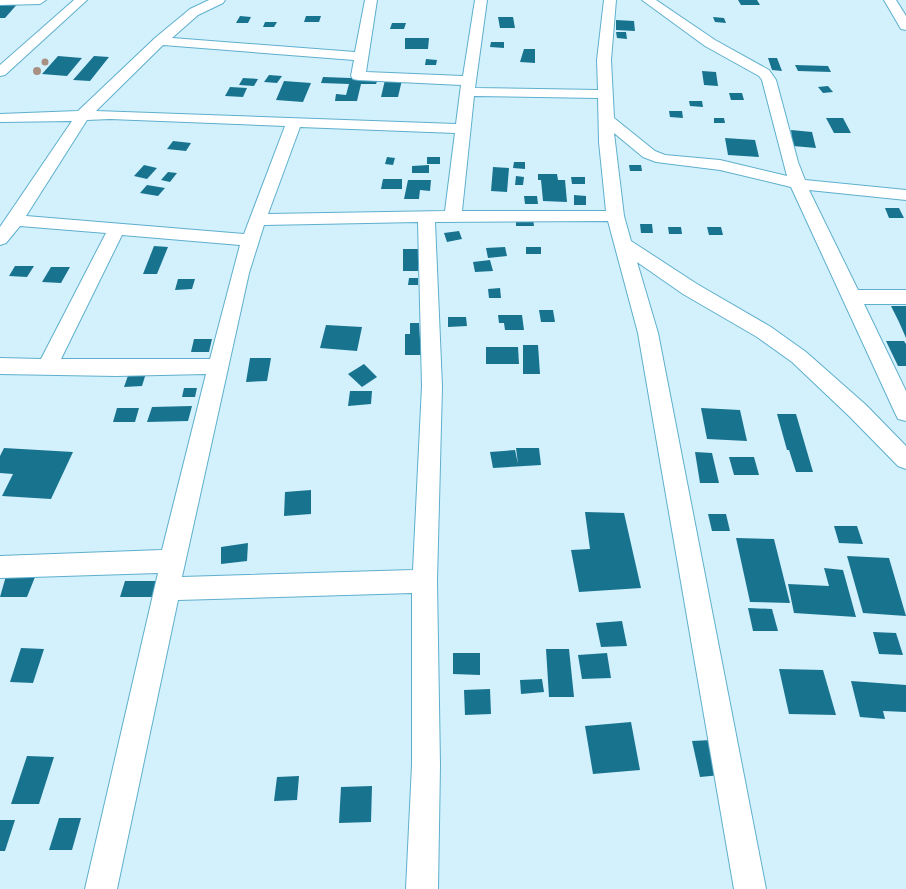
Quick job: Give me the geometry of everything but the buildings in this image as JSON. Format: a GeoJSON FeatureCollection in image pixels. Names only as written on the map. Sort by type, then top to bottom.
{"type":"FeatureCollection","features":[{"type":"Feature","properties":{"kind":"street"},"geometry":{"type":"LineString","coordinates":[[0,1],[40,0]]}},
{"type":"Feature","properties":{"kind":"street"},"geometry":{"type":"LineString","coordinates":[[0,72],[81,0]]}},
{"type":"Feature","properties":{"kind":"street"},"geometry":{"type":"LineString","coordinates":[[0,239],[15,220],[83,115],[160,41],[194,12],[219,0]]}},
{"type":"Feature","properties":{"kind":"street"},"geometry":{"type":"LineString","coordinates":[[371,0],[357,75],[360,77],[469,87],[605,94]]}},
{"type":"Feature","properties":{"kind":"street"},"geometry":{"type":"LineString","coordinates":[[453,216],[462,129],[481,0]]}},
{"type":"Feature","properties":{"kind":"street"},"geometry":{"type":"LineString","coordinates":[[610,0],[604,60],[606,120],[615,216],[648,333],[750,889]]}},
{"type":"Feature","properties":{"kind":"street"},"geometry":{"type":"LineString","coordinates":[[648,0],[710,44],[764,73],[769,80],[790,162],[798,184],[906,413]]}},
{"type":"Feature","properties":{"kind":"street"},"geometry":{"type":"LineString","coordinates":[[890,0],[906,26]]}},
{"type":"Feature","properties":{"kind":"street"},"geometry":{"type":"LineString","coordinates":[[160,41],[361,56]]}},
{"type":"Feature","properties":{"kind":"street"},"geometry":{"type":"LineString","coordinates":[[0,118],[83,115],[462,129]]}},
{"type":"Feature","properties":{"kind":"street"},"geometry":{"type":"LineString","coordinates":[[606,120],[641,148],[656,157],[720,165],[798,184],[906,195]]}},
{"type":"Feature","properties":{"kind":"street"},"geometry":{"type":"LineString","coordinates":[[102,889],[168,590],[172,561],[217,366],[250,240],[294,122]]}},
{"type":"Feature","properties":{"kind":"street"},"geometry":{"type":"LineString","coordinates":[[257,220],[426,218],[453,216],[615,216]]}},
{"type":"Feature","properties":{"kind":"street"},"geometry":{"type":"LineString","coordinates":[[422,889],[426,765],[425,581],[432,386],[426,218]]}},
{"type":"Feature","properties":{"kind":"street"},"geometry":{"type":"LineString","coordinates":[[15,220],[250,240]]}},
{"type":"Feature","properties":{"kind":"street"},"geometry":{"type":"LineString","coordinates":[[47,367],[117,228]]}},
{"type":"Feature","properties":{"kind":"street"},"geometry":{"type":"LineString","coordinates":[[623,244],[690,290],[764,332],[799,357],[858,411],[906,460]]}},
{"type":"Feature","properties":{"kind":"street"},"geometry":{"type":"LineString","coordinates":[[851,297],[906,297]]}},
{"type":"Feature","properties":{"kind":"street"},"geometry":{"type":"LineString","coordinates":[[0,366],[217,366]]}},
{"type":"Feature","properties":{"kind":"street"},"geometry":{"type":"LineString","coordinates":[[0,567],[172,561]]}},
{"type":"Feature","properties":{"kind":"street"},"geometry":{"type":"LineString","coordinates":[[168,590],[425,581]]}}]}
